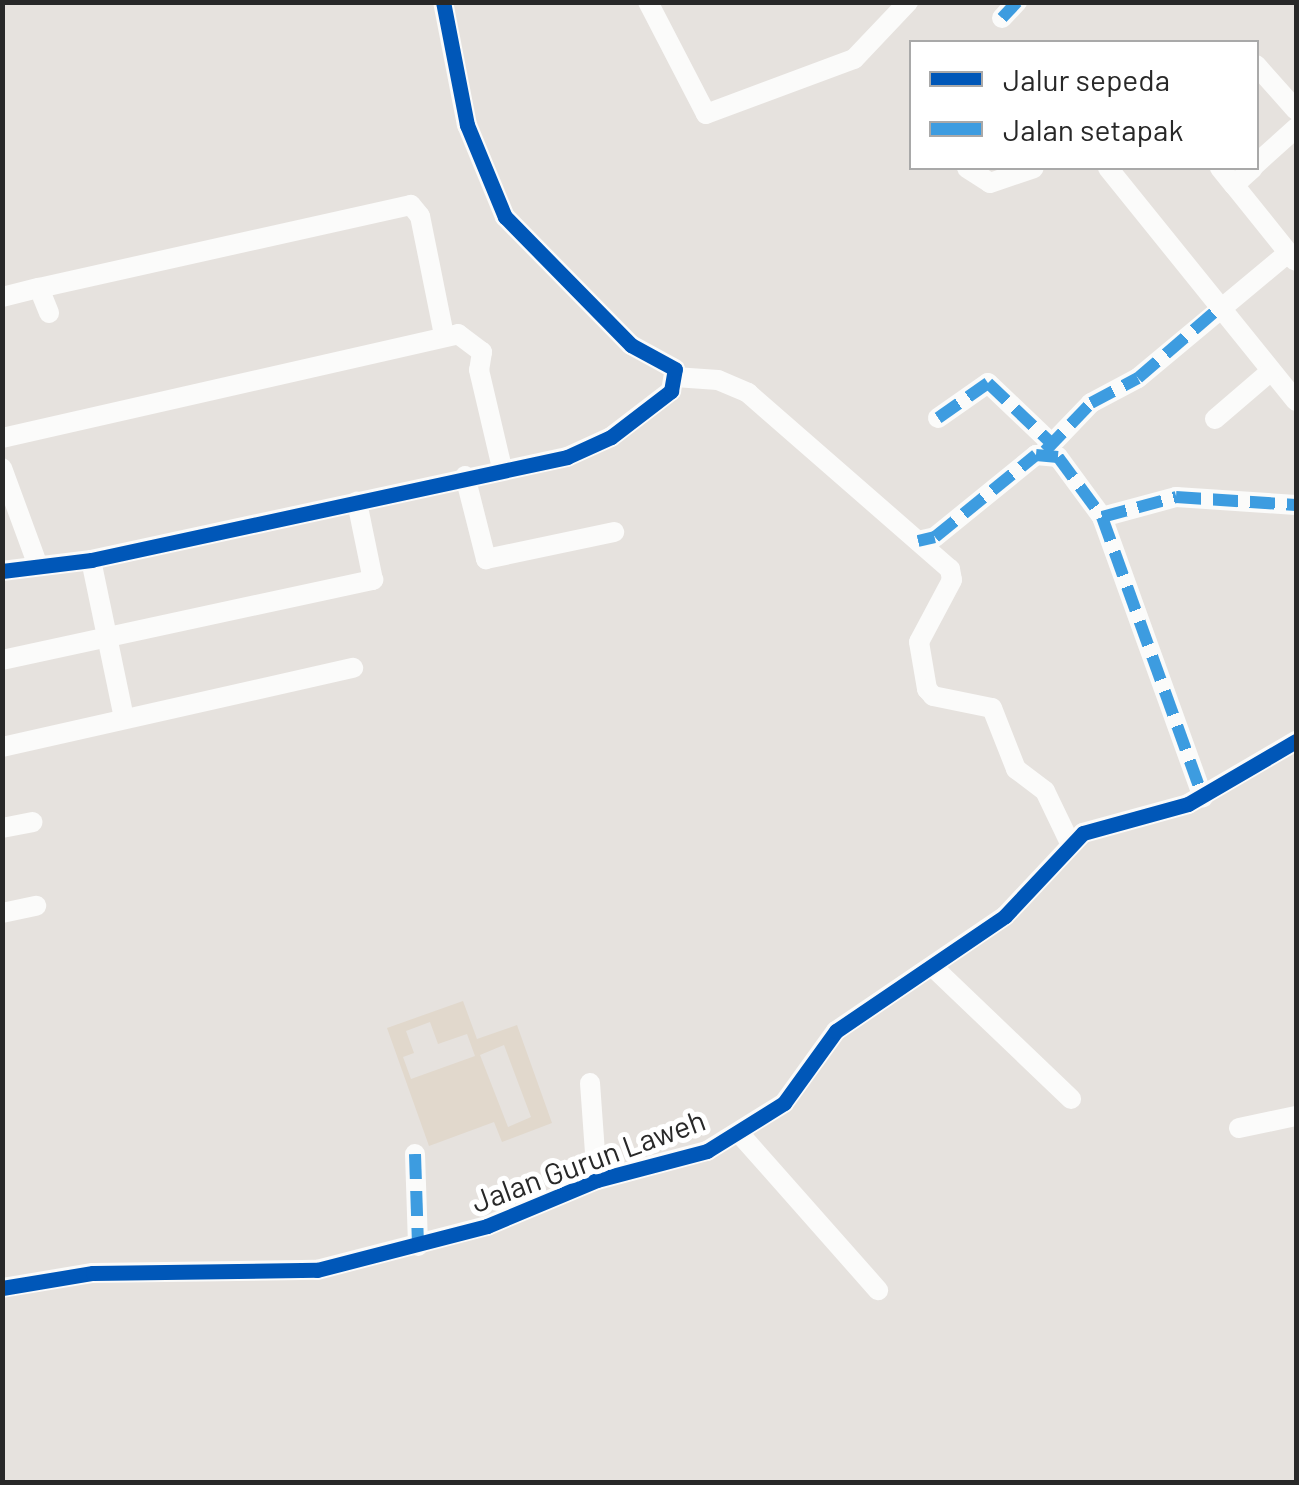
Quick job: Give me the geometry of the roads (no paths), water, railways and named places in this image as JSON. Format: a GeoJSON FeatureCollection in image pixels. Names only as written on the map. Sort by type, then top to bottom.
{"type":"FeatureCollection","features":[{"type":"Feature","properties":{"kind":"street"},"geometry":{"type":"LineString","coordinates":[[2,572],[91,560],[589,449],[651,409],[675,377],[675,369],[631,344],[505,217],[467,124],[443,2]]}},
{"type":"Feature","properties":{"kind":"street"},"geometry":{"type":"LineString","coordinates":[[648,2],[706,114],[854,59],[908,2]]}},
{"type":"Feature","properties":{"kind":"street"},"geometry":{"type":"LineString","coordinates":[[1259,69],[1296,110]]}},
{"type":"Feature","properties":{"kind":"street"},"geometry":{"type":"LineString","coordinates":[[1259,162],[1296,128]]}},
{"type":"Feature","properties":{"kind":"street"},"geometry":{"type":"LineString","coordinates":[[970,170],[990,182],[1028,170]]}},
{"type":"Feature","properties":{"kind":"street"},"geometry":{"type":"LineString","coordinates":[[1110,170],[1218,310],[1296,400]]}},
{"type":"Feature","properties":{"kind":"street"},"geometry":{"type":"LineString","coordinates":[[918,541],[935,537],[1048,447],[1091,403],[1138,378],[1218,310],[1292,258],[1222,170]]}},
{"type":"Feature","properties":{"kind":"street"},"geometry":{"type":"LineString","coordinates":[[1234,185],[1251,170]]}},
{"type":"Feature","properties":{"kind":"street"},"geometry":{"type":"LineString","coordinates":[[2,297],[411,205],[422,226],[444,335]]}},
{"type":"Feature","properties":{"kind":"street"},"geometry":{"type":"LineString","coordinates":[[39,288],[49,313]]}},
{"type":"Feature","properties":{"kind":"street"},"geometry":{"type":"LineString","coordinates":[[2,438],[444,335],[469,336],[482,352],[479,370],[502,468]]}},
{"type":"Feature","properties":{"kind":"street"},"geometry":{"type":"LineString","coordinates":[[1215,419],[1271,371]]}},
{"type":"Feature","properties":{"kind":"street"},"geometry":{"type":"LineString","coordinates":[[675,377],[718,380],[748,393],[952,574],[919,642],[927,689],[933,696],[992,708],[1016,769],[1045,792],[1071,845]]}},
{"type":"Feature","properties":{"kind":"street"},"geometry":{"type":"LineString","coordinates":[[938,418],[982,385],[994,384],[1058,457],[1102,517],[1203,798]]}},
{"type":"Feature","properties":{"kind":"street"},"geometry":{"type":"LineString","coordinates":[[2,468],[38,566]]}},
{"type":"Feature","properties":{"kind":"street"},"geometry":{"type":"LineString","coordinates":[[465,476],[486,559],[614,532]]}},
{"type":"Feature","properties":{"kind":"street"},"geometry":{"type":"LineString","coordinates":[[1102,517],[1176,497],[1296,505]]}},
{"type":"Feature","properties":{"kind":"street"},"geometry":{"type":"LineString","coordinates":[[2,660],[374,580],[357,502]]}},
{"type":"Feature","properties":{"kind":"street"},"geometry":{"type":"LineString","coordinates":[[91,560],[104,641],[124,718]]}},
{"type":"Feature","properties":{"kind":"street"},"geometry":{"type":"LineString","coordinates":[[2,747],[353,668]]}},
{"type":"Feature","properties":{"kind":"street","name":"Jalan Gurun Laweh"},"geometry":{"type":"LineString","coordinates":[[2,1288],[93,1273],[317,1270],[487,1226],[598,1180],[707,1151],[738,1133],[805,1082],[852,1016],[933,967],[1005,916],[1071,845],[1098,826],[1203,798],[1296,741]]}},
{"type":"Feature","properties":{"kind":"street"},"geometry":{"type":"LineString","coordinates":[[2,828],[32,822]]}},
{"type":"Feature","properties":{"kind":"street"},"geometry":{"type":"LineString","coordinates":[[2,913],[36,906]]}},
{"type":"Feature","properties":{"kind":"street"},"geometry":{"type":"LineString","coordinates":[[933,967],[1071,1099]]}},
{"type":"Feature","properties":{"kind":"street"},"geometry":{"type":"LineString","coordinates":[[590,1082],[598,1180]]}},
{"type":"Feature","properties":{"kind":"street"},"geometry":{"type":"LineString","coordinates":[[1240,1128],[1296,1116]]}},
{"type":"Feature","properties":{"kind":"street"},"geometry":{"type":"LineString","coordinates":[[738,1133],[878,1290]]}},
{"type":"Feature","properties":{"kind":"street"},"geometry":{"type":"LineString","coordinates":[[415,1154],[418,1246]]}}]}
